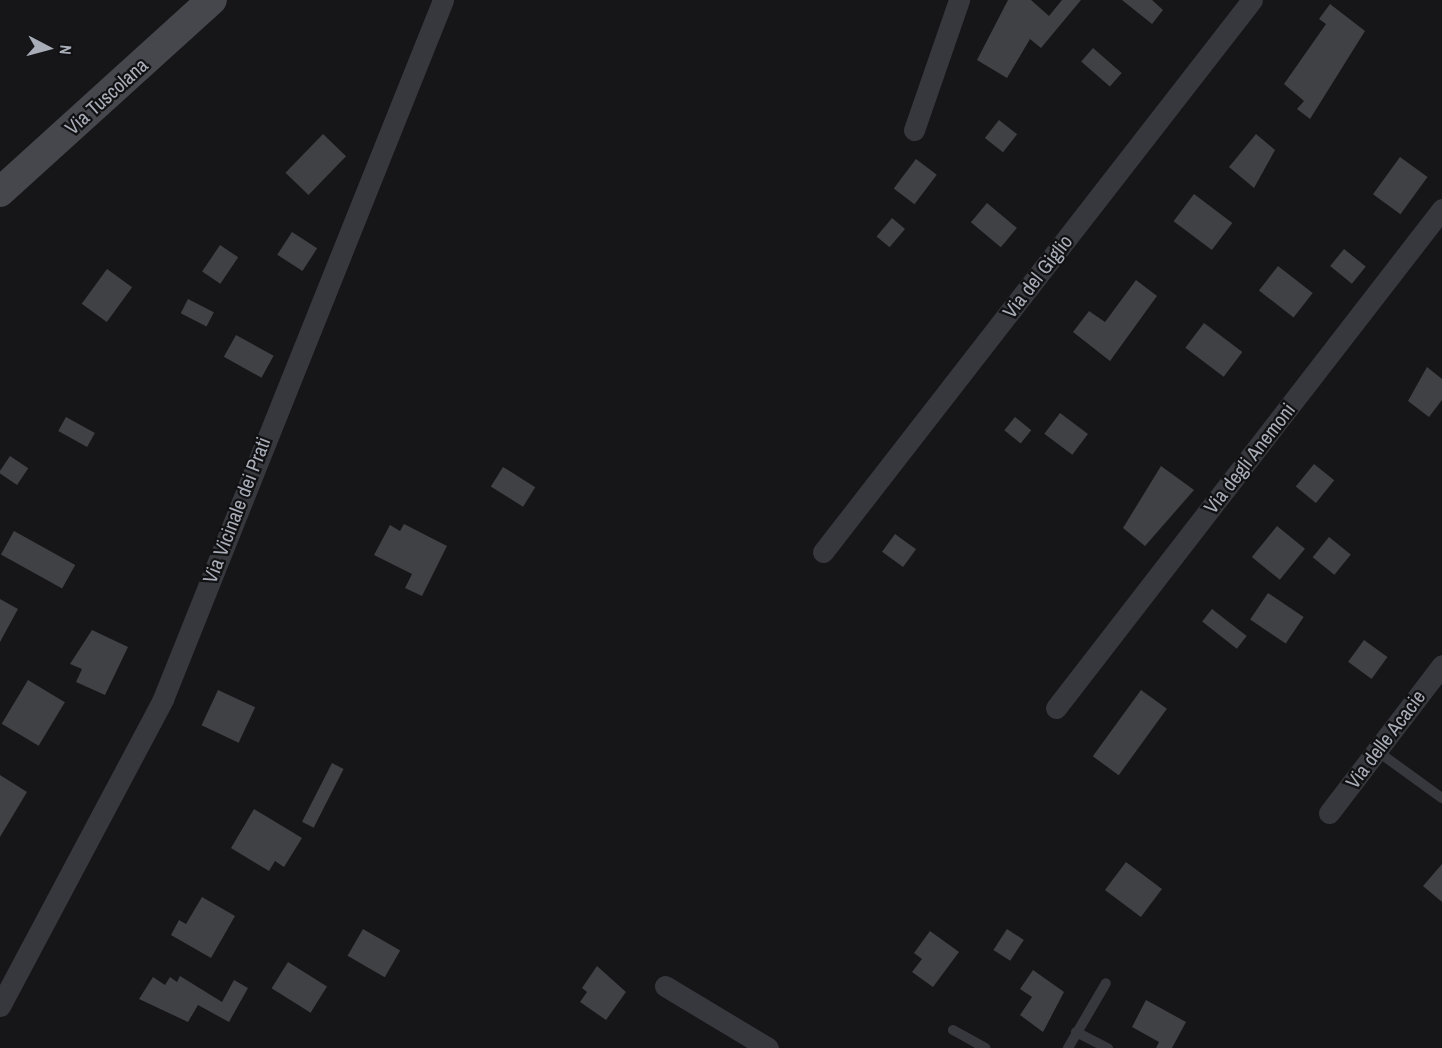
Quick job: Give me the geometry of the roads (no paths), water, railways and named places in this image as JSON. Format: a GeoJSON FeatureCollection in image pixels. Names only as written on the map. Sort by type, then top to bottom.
{"type":"FeatureCollection","features":[{"type":"Feature","properties":{"kind":"main road","name":"Via Tuscolana"},"geometry":{"type":"LineString","coordinates":[[0,192],[212,0]]}},
{"type":"Feature","properties":{"kind":"street","name":"Via Vicinale dei Prati"},"geometry":{"type":"LineString","coordinates":[[0,1006],[163,699],[443,0]]}},
{"type":"Feature","properties":{"kind":"street"},"geometry":{"type":"LineString","coordinates":[[914,130],[959,0]]}},
{"type":"Feature","properties":{"kind":"street","name":"Via del Giglio"},"geometry":{"type":"LineString","coordinates":[[823,552],[1251,0]]}},
{"type":"Feature","properties":{"kind":"street","name":"Via degli Anemoni"},"geometry":{"type":"LineString","coordinates":[[1056,708],[1442,209]]}},
{"type":"Feature","properties":{"kind":"street","name":"Via delle Acacie"},"geometry":{"type":"LineString","coordinates":[[1329,813],[1442,665]]}},
{"type":"Feature","properties":{"kind":"street"},"geometry":{"type":"LineString","coordinates":[[665,986],[768,1048]]}},
{"type":"Feature","properties":{"kind":"lane"},"geometry":{"type":"LineString","coordinates":[[1377,750],[1442,798]]}},
{"type":"Feature","properties":{"kind":"lane"},"geometry":{"type":"LineString","coordinates":[[1068,1048],[1106,983]]}},
{"type":"Feature","properties":{"kind":"lane"},"geometry":{"type":"LineString","coordinates":[[953,1030],[985,1048]]}},
{"type":"Feature","properties":{"kind":"lane"},"geometry":{"type":"LineString","coordinates":[[1076,1032],[1108,1048]]}}]}
